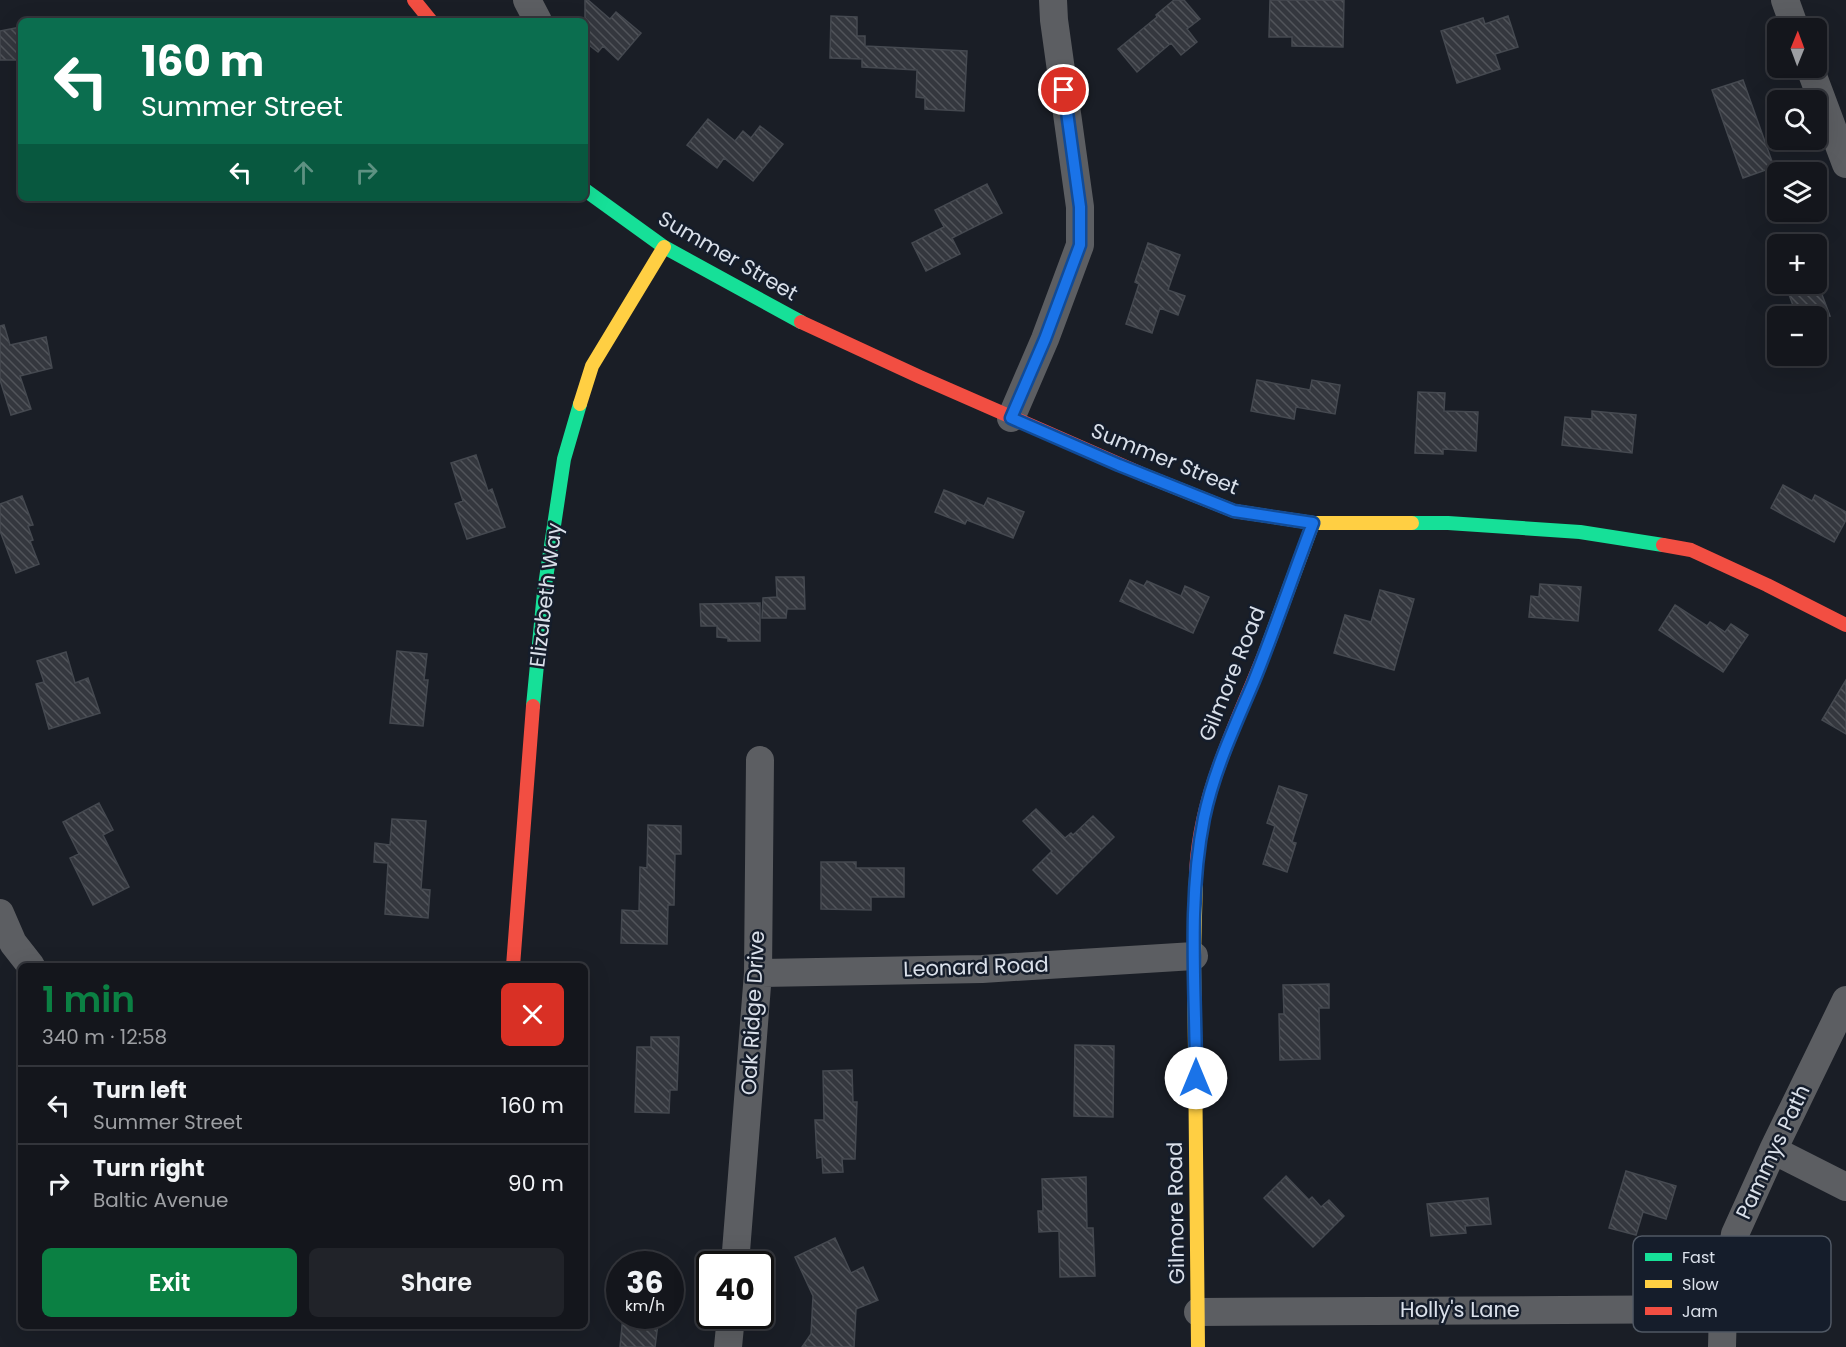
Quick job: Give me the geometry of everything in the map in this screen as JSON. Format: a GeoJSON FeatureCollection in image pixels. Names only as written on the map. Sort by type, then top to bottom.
{"type":"FeatureCollection","features":[{"type":"Feature","properties":{"kind":"street"},"geometry":{"type":"LineString","coordinates":[[414,0],[429,18]]}},
{"type":"Feature","properties":{"kind":"street"},"geometry":{"type":"LineString","coordinates":[[527,0],[536,18]]}},
{"type":"Feature","properties":{"kind":"street"},"geometry":{"type":"LineString","coordinates":[[1011,418],[1045,339],[1080,245],[1080,207],[1053,0]]}},
{"type":"Feature","properties":{"kind":"street"},"geometry":{"type":"LineString","coordinates":[[1785,0],[1791,18]]}},
{"type":"Feature","properties":{"kind":"street"},"geometry":{"type":"LineString","coordinates":[[1814,78],[1846,164]]}},
{"type":"Feature","properties":{"kind":"street","name":"Summer Street"},"geometry":{"type":"LineString","coordinates":[[588,192],[664,247],[801,321],[1011,418],[1119,465],[1234,511],[1313,523],[1448,523],[1580,532],[1691,550],[1846,625]]}},
{"type":"Feature","properties":{"kind":"street","name":"Elizabeth Way"},"geometry":{"type":"LineString","coordinates":[[513,963],[535,678],[544,592],[564,459],[592,366],[664,247]]}},
{"type":"Feature","properties":{"kind":"street","name":"Gilmore Road"},"geometry":{"type":"LineString","coordinates":[[1198,1347],[1194,956],[1196,868],[1204,817],[1221,757],[1254,681],[1313,523]]}},
{"type":"Feature","properties":{"kind":"street","name":"Oak Ridge Drive"},"geometry":{"type":"LineString","coordinates":[[736,1251],[758,973],[760,760]]}},
{"type":"Feature","properties":{"kind":"street"},"geometry":{"type":"LineString","coordinates":[[0,913],[13,943],[29,963]]}},
{"type":"Feature","properties":{"kind":"street","name":"Leonard Road"},"geometry":{"type":"LineString","coordinates":[[758,973],[982,969],[1194,956]]}},
{"type":"Feature","properties":{"kind":"street","name":"Pammys Path"},"geometry":{"type":"LineString","coordinates":[[1735,1236],[1773,1150],[1846,1000]]}},
{"type":"Feature","properties":{"kind":"street"},"geometry":{"type":"LineString","coordinates":[[1773,1150],[1846,1187]]}},
{"type":"Feature","properties":{"kind":"street","name":"Holly's Lane"},"geometry":{"type":"LineString","coordinates":[[1198,1312],[1633,1310]]}},
{"type":"Feature","properties":{"kind":"street"},"geometry":{"type":"LineString","coordinates":[[728,1347],[730,1329]]}},
{"type":"Feature","properties":{"kind":"street","name":"Pammys Path"},"geometry":{"type":"LineString","coordinates":[[1722,1332],[1722,1347]]}},
{"type":"Feature","properties":{"kind":"building"},"geometry":{"type":"Polygon","coordinates":[[[585,0],[588,0],[610,19],[616,12],[641,33],[618,60],[603,46],[598,52],[588,44],[588,18],[585,18],[585,0]]]}},
{"type":"Feature","properties":{"kind":"building"},"geometry":{"type":"Polygon","coordinates":[[[1174,0],[1184,0],[1200,19],[1187,29],[1197,42],[1181,55],[1171,43],[1137,72],[1118,49],[1174,0]]]}},
{"type":"Feature","properties":{"kind":"building"},"geometry":{"type":"Polygon","coordinates":[[[1270,0],[1344,0],[1343,47],[1292,46],[1292,37],[1269,37],[1270,0]]]}},
{"type":"Feature","properties":{"kind":"building"},"geometry":{"type":"Polygon","coordinates":[[[831,16],[857,17],[857,36],[865,36],[865,46],[967,51],[964,111],[925,109],[925,98],[916,97],[917,70],[862,67],[862,59],[830,58],[831,16]]]}},
{"type":"Feature","properties":{"kind":"building"},"geometry":{"type":"Polygon","coordinates":[[[1508,16],[1518,47],[1495,54],[1500,69],[1457,83],[1441,31],[1483,18],[1485,24],[1508,16]]]}},
{"type":"Feature","properties":{"kind":"building"},"geometry":{"type":"Polygon","coordinates":[[[18,28],[18,60],[0,60],[0,31],[18,28]]]}},
{"type":"Feature","properties":{"kind":"building"},"geometry":{"type":"Polygon","coordinates":[[[1743,80],[1772,162],[1767,162],[1767,169],[1743,178],[1712,90],[1743,80]]]}},
{"type":"Feature","properties":{"kind":"building"},"geometry":{"type":"Polygon","coordinates":[[[708,119],[735,141],[743,131],[751,138],[760,126],[783,144],[753,181],[724,158],[717,168],[687,145],[708,119]]]}},
{"type":"Feature","properties":{"kind":"building"},"geometry":{"type":"Polygon","coordinates":[[[987,184],[1002,213],[952,238],[960,254],[926,271],[912,243],[944,227],[935,210],[987,184]]]}},
{"type":"Feature","properties":{"kind":"building"},"geometry":{"type":"Polygon","coordinates":[[[1148,243],[1180,255],[1168,290],[1185,296],[1178,315],[1160,308],[1152,333],[1126,324],[1139,284],[1135,282],[1148,243]]]}},
{"type":"Feature","properties":{"kind":"building"},"geometry":{"type":"Polygon","coordinates":[[[1789,294],[1822,294],[1826,306],[1793,306],[1789,294]]]}},
{"type":"Feature","properties":{"kind":"building"},"geometry":{"type":"Polygon","coordinates":[[[4,325],[10,345],[46,337],[52,368],[20,376],[31,409],[11,415],[0,380],[0,326],[4,325]]]}},
{"type":"Feature","properties":{"kind":"building"},"geometry":{"type":"Polygon","coordinates":[[[1257,380],[1310,390],[1312,380],[1340,385],[1335,414],[1296,407],[1294,419],[1251,411],[1257,380]]]}},
{"type":"Feature","properties":{"kind":"building"},"geometry":{"type":"Polygon","coordinates":[[[1418,392],[1445,393],[1444,411],[1478,412],[1476,451],[1443,449],[1443,454],[1415,453],[1418,392]]]}},
{"type":"Feature","properties":{"kind":"building"},"geometry":{"type":"Polygon","coordinates":[[[1592,411],[1636,415],[1632,453],[1562,445],[1565,417],[1592,419],[1592,411]]]}},
{"type":"Feature","properties":{"kind":"building"},"geometry":{"type":"Polygon","coordinates":[[[476,455],[488,491],[492,489],[505,527],[467,539],[455,504],[463,501],[451,463],[476,455]]]}},
{"type":"Feature","properties":{"kind":"building"},"geometry":{"type":"Polygon","coordinates":[[[1783,485],[1812,501],[1815,495],[1846,512],[1846,520],[1834,542],[1771,508],[1783,485]]]}},
{"type":"Feature","properties":{"kind":"building"},"geometry":{"type":"Polygon","coordinates":[[[944,490],[984,506],[988,498],[1024,512],[1013,538],[967,520],[965,524],[935,512],[944,490]]]}},
{"type":"Feature","properties":{"kind":"building"},"geometry":{"type":"Polygon","coordinates":[[[22,496],[33,525],[28,526],[33,540],[30,541],[39,564],[16,573],[0,531],[0,504],[22,496]]]}},
{"type":"Feature","properties":{"kind":"building"},"geometry":{"type":"Polygon","coordinates":[[[776,577],[804,577],[805,609],[787,609],[786,618],[762,618],[763,598],[777,597],[776,577]]]}},
{"type":"Feature","properties":{"kind":"building"},"geometry":{"type":"Polygon","coordinates":[[[1130,580],[1144,586],[1147,581],[1181,596],[1185,586],[1209,597],[1193,633],[1120,601],[1130,580]]]}},
{"type":"Feature","properties":{"kind":"building"},"geometry":{"type":"Polygon","coordinates":[[[1540,584],[1581,587],[1578,621],[1529,617],[1531,596],[1539,597],[1540,584]]]}},
{"type":"Feature","properties":{"kind":"building"},"geometry":{"type":"Polygon","coordinates":[[[1380,590],[1414,599],[1394,670],[1334,653],[1345,615],[1371,622],[1380,590]]]}},
{"type":"Feature","properties":{"kind":"building"},"geometry":{"type":"Polygon","coordinates":[[[760,603],[760,641],[728,641],[728,638],[717,637],[717,626],[701,626],[700,604],[760,603]]]}},
{"type":"Feature","properties":{"kind":"building"},"geometry":{"type":"Polygon","coordinates":[[[1675,605],[1707,626],[1710,622],[1725,632],[1731,624],[1748,635],[1723,672],[1659,630],[1675,605]]]}},
{"type":"Feature","properties":{"kind":"building"},"geometry":{"type":"Polygon","coordinates":[[[397,651],[427,654],[424,680],[428,680],[423,726],[390,723],[397,651]]]}},
{"type":"Feature","properties":{"kind":"building"},"geometry":{"type":"Polygon","coordinates":[[[66,652],[75,683],[88,678],[100,713],[49,729],[36,684],[44,682],[37,661],[66,652]]]}},
{"type":"Feature","properties":{"kind":"building"},"geometry":{"type":"Polygon","coordinates":[[[1846,680],[1846,734],[1822,720],[1846,680]]]}},
{"type":"Feature","properties":{"kind":"building"},"geometry":{"type":"Polygon","coordinates":[[[1279,786],[1307,795],[1292,842],[1296,843],[1287,872],[1263,864],[1275,826],[1267,823],[1279,786]]]}},
{"type":"Feature","properties":{"kind":"building"},"geometry":{"type":"Polygon","coordinates":[[[99,803],[113,830],[103,835],[129,887],[93,905],[70,858],[79,854],[63,822],[99,803]]]}},
{"type":"Feature","properties":{"kind":"building"},"geometry":{"type":"Polygon","coordinates":[[[1036,809],[1065,838],[1071,833],[1073,835],[1093,816],[1114,837],[1057,894],[1033,870],[1052,851],[1023,821],[1036,809]]]}},
{"type":"Feature","properties":{"kind":"building"},"geometry":{"type":"Polygon","coordinates":[[[392,819],[426,821],[421,889],[430,890],[428,918],[385,914],[388,863],[374,862],[375,843],[390,845],[392,819]]]}},
{"type":"Feature","properties":{"kind":"building"},"geometry":{"type":"Polygon","coordinates":[[[648,825],[681,826],[681,854],[675,854],[674,905],[668,905],[667,944],[621,943],[622,910],[639,911],[640,867],[647,868],[648,825]]]}},
{"type":"Feature","properties":{"kind":"building"},"geometry":{"type":"Polygon","coordinates":[[[821,862],[856,862],[856,868],[904,868],[904,897],[871,897],[871,910],[821,909],[821,862]]]}},
{"type":"Feature","properties":{"kind":"building"},"geometry":{"type":"Polygon","coordinates":[[[1329,984],[1329,1008],[1319,1008],[1320,1059],[1280,1060],[1279,1014],[1284,1014],[1283,985],[1329,984]]]}},
{"type":"Feature","properties":{"kind":"building"},"geometry":{"type":"Polygon","coordinates":[[[651,1037],[679,1037],[677,1090],[670,1090],[669,1113],[635,1112],[637,1047],[651,1047],[651,1037]]]}},
{"type":"Feature","properties":{"kind":"building"},"geometry":{"type":"Polygon","coordinates":[[[1075,1045],[1114,1046],[1113,1117],[1074,1116],[1075,1045]]]}},
{"type":"Feature","properties":{"kind":"building"},"geometry":{"type":"Polygon","coordinates":[[[852,1070],[853,1102],[857,1102],[855,1159],[842,1159],[843,1172],[823,1173],[822,1157],[817,1158],[815,1120],[824,1120],[823,1071],[852,1070]]]}},
{"type":"Feature","properties":{"kind":"building"},"geometry":{"type":"Polygon","coordinates":[[[1626,1171],[1676,1186],[1666,1219],[1643,1212],[1636,1235],[1609,1228],[1626,1171]]]}},
{"type":"Feature","properties":{"kind":"building"},"geometry":{"type":"Polygon","coordinates":[[[1286,1176],[1309,1200],[1312,1197],[1321,1207],[1329,1200],[1344,1216],[1313,1247],[1264,1198],[1286,1176]]]}},
{"type":"Feature","properties":{"kind":"building"},"geometry":{"type":"Polygon","coordinates":[[[1086,1177],[1087,1228],[1093,1228],[1095,1276],[1060,1277],[1059,1231],[1039,1232],[1038,1211],[1043,1211],[1042,1179],[1086,1177]]]}},
{"type":"Feature","properties":{"kind":"building"},"geometry":{"type":"Polygon","coordinates":[[[1488,1198],[1491,1224],[1465,1226],[1466,1233],[1431,1236],[1427,1204],[1488,1198]]]}},
{"type":"Feature","properties":{"kind":"building"},"geometry":{"type":"Polygon","coordinates":[[[835,1238],[851,1273],[863,1267],[878,1300],[856,1309],[854,1347],[802,1347],[811,1334],[813,1296],[795,1257],[835,1238]]]}},
{"type":"Feature","properties":{"kind":"building"},"geometry":{"type":"Polygon","coordinates":[[[622,1329],[657,1329],[655,1347],[620,1347],[622,1329]]]}},
{"type":"Feature","properties":{"kind":"traffic: fast"},"geometry":{"type":"LineString","coordinates":[[588,192],[664,247],[801,322]]}},
{"type":"Feature","properties":{"kind":"traffic: fast"},"geometry":{"type":"LineString","coordinates":[[533,706],[544,592],[564,459],[580,404]]}},
{"type":"Feature","properties":{"kind":"traffic: fast"},"geometry":{"type":"LineString","coordinates":[[1412,523],[1448,523],[1580,532],[1663,545]]}},
{"type":"Feature","properties":{"kind":"traffic: slow"},"geometry":{"type":"LineString","coordinates":[[580,404],[592,366],[664,247]]}},
{"type":"Feature","properties":{"kind":"traffic: slow"},"geometry":{"type":"LineString","coordinates":[[1144,475],[1234,511],[1313,523],[1412,523]]}},
{"type":"Feature","properties":{"kind":"traffic: slow"},"geometry":{"type":"LineString","coordinates":[[1269,642],[1313,523]]}},
{"type":"Feature","properties":{"kind":"traffic: slow"},"geometry":{"type":"LineString","coordinates":[[1196,876],[1194,956],[1198,1347]]}},
{"type":"Feature","properties":{"kind":"traffic: jam"},"geometry":{"type":"LineString","coordinates":[[414,0],[429,18]]}},
{"type":"Feature","properties":{"kind":"traffic: jam"},"geometry":{"type":"LineString","coordinates":[[801,322],[1144,475]]}},
{"type":"Feature","properties":{"kind":"traffic: jam"},"geometry":{"type":"LineString","coordinates":[[1663,545],[1691,550],[1846,625]]}},
{"type":"Feature","properties":{"kind":"traffic: jam"},"geometry":{"type":"LineString","coordinates":[[1196,876],[1204,815],[1212,786],[1269,642]]}},
{"type":"Feature","properties":{"kind":"traffic: jam"},"geometry":{"type":"LineString","coordinates":[[513,963],[533,706]]}},
{"type":"Feature","properties":{"kind":"route"},"geometry":{"type":"LineString","coordinates":[[1064,90],[1080,207],[1080,245],[1045,339],[1011,418],[1119,465],[1234,511],[1313,523],[1254,681],[1221,757],[1204,817],[1196,868],[1194,956],[1196,1078]]}}]}
